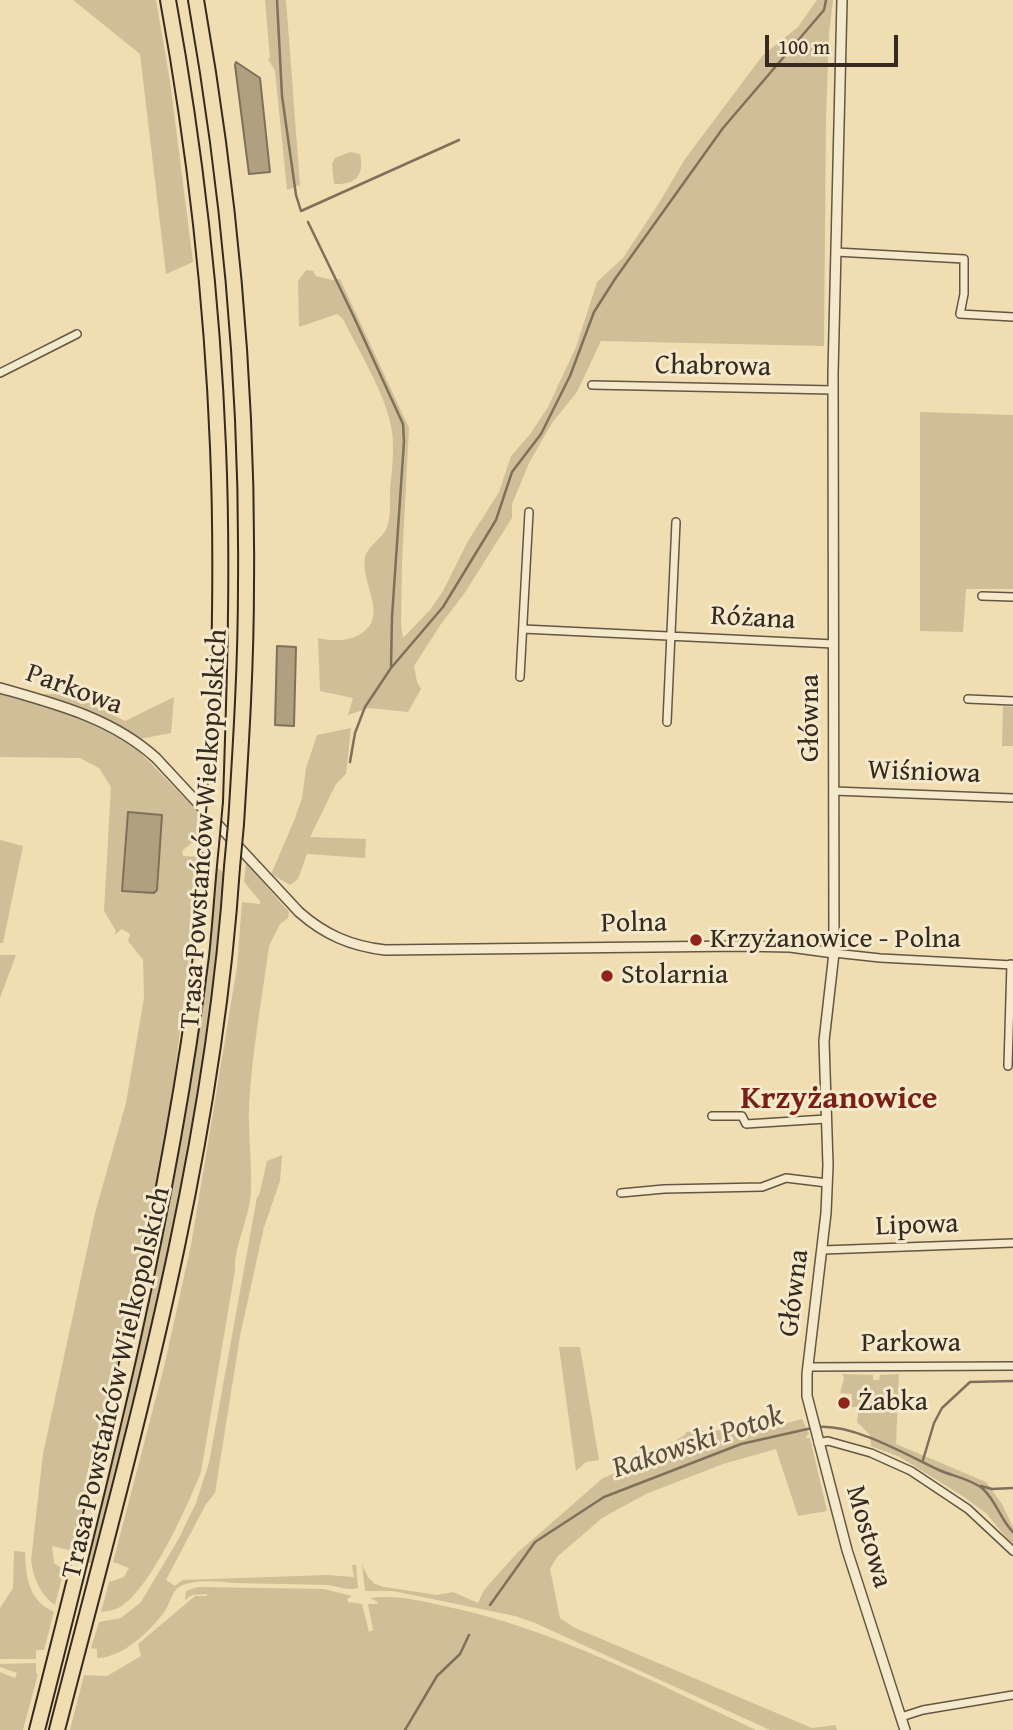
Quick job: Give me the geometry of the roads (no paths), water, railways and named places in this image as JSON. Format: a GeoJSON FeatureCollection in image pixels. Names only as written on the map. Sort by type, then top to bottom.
{"type":"FeatureCollection","features":[{"type":"Feature","properties":{"kind":"highway","name":"Trasa Powstańców Wielkopolskich"},"geometry":{"type":"LineString","coordinates":[[37,1730],[125,1374],[166,1176],[201,954],[215,801],[221,577],[218,446],[200,199],[169,0]]}},
{"type":"Feature","properties":{"kind":"highway","name":"Trasa Powstańców Wielkopolskich"},"geometry":{"type":"LineString","coordinates":[[57,1730],[148,1380],[190,1186],[217,1026],[227,945],[245,672],[244,451],[237,316],[226,197],[196,0]]}},
{"type":"Feature","properties":{"kind":"street","name":"Główna"},"geometry":{"type":"LineString","coordinates":[[808,1367],[823,1250],[827,1183],[824,1041],[834,953],[833,390],[842,0]]}},
{"type":"Feature","properties":{"kind":"street"},"geometry":{"type":"LineString","coordinates":[[836,252],[964,259],[964,294],[960,314],[1013,317]]}},
{"type":"Feature","properties":{"kind":"street"},"geometry":{"type":"LineString","coordinates":[[0,373],[77,334]]}},
{"type":"Feature","properties":{"kind":"street","name":"Chabrowa"},"geometry":{"type":"LineString","coordinates":[[592,385],[833,390]]}},
{"type":"Feature","properties":{"kind":"street"},"geometry":{"type":"LineString","coordinates":[[520,677],[529,512]]}},
{"type":"Feature","properties":{"kind":"street","name":"Różana"},"geometry":{"type":"LineString","coordinates":[[667,722],[676,522]]}},
{"type":"Feature","properties":{"kind":"street"},"geometry":{"type":"LineString","coordinates":[[982,596],[1013,597]]}},
{"type":"Feature","properties":{"kind":"street","name":"Różana"},"geometry":{"type":"LineString","coordinates":[[523,629],[834,644]]}},
{"type":"Feature","properties":{"kind":"street","name":"Parkowa"},"geometry":{"type":"LineString","coordinates":[[0,688],[92,718],[131,738],[156,758],[276,889]]}},
{"type":"Feature","properties":{"kind":"street"},"geometry":{"type":"LineString","coordinates":[[968,699],[1013,701]]}},
{"type":"Feature","properties":{"kind":"street","name":"Wiśniowa"},"geometry":{"type":"LineString","coordinates":[[834,791],[1013,798]]}},
{"type":"Feature","properties":{"kind":"street","name":"Polna"},"geometry":{"type":"LineString","coordinates":[[276,889],[326,933],[352,944],[385,950],[790,947],[890,958],[1012,964],[1008,1066]]}},
{"type":"Feature","properties":{"kind":"street"},"geometry":{"type":"LineString","coordinates":[[712,1116],[742,1116],[746,1124],[826,1119]]}},
{"type":"Feature","properties":{"kind":"street"},"geometry":{"type":"LineString","coordinates":[[621,1193],[664,1189],[762,1187],[786,1178],[827,1183]]}},
{"type":"Feature","properties":{"kind":"street","name":"Lipowa"},"geometry":{"type":"LineString","coordinates":[[823,1250],[1013,1243]]}},
{"type":"Feature","properties":{"kind":"street","name":"Parkowa"},"geometry":{"type":"LineString","coordinates":[[808,1367],[1013,1366]]}},
{"type":"Feature","properties":{"kind":"street","name":"Mostowa"},"geometry":{"type":"LineString","coordinates":[[808,1367],[807,1396],[817,1438],[847,1550],[905,1730]]}},
{"type":"Feature","properties":{"kind":"street"},"geometry":{"type":"LineString","coordinates":[[817,1438],[871,1453],[911,1471],[968,1509],[1013,1551]]}},
{"type":"Feature","properties":{"kind":"street"},"geometry":{"type":"LineString","coordinates":[[901,1717],[923,1710],[1013,1695]]}},
{"type":"Feature","properties":{"kind":"waterway"},"geometry":{"type":"LineString","coordinates":[[277,0],[282,96],[296,195],[301,211],[459,140]]}},
{"type":"Feature","properties":{"kind":"waterway"},"geometry":{"type":"LineString","coordinates":[[350,762],[355,733],[365,707],[391,668],[443,607],[496,520],[512,472],[541,434],[570,376],[594,312],[723,128],[824,10],[826,0]]}},
{"type":"Feature","properties":{"kind":"waterway"},"geometry":{"type":"LineString","coordinates":[[308,222],[403,424],[391,668]]}},
{"type":"Feature","properties":{"kind":"waterway"},"geometry":{"type":"LineString","coordinates":[[923,1460],[934,1423],[942,1408],[970,1382],[1013,1381]]}},
{"type":"Feature","properties":{"kind":"waterway","name":"Rakowski Potok"},"geometry":{"type":"LineString","coordinates":[[818,1427],[832,1427],[864,1435],[973,1483],[988,1494],[1013,1532]]}},
{"type":"Feature","properties":{"kind":"waterway","name":"Rakowski Potok"},"geometry":{"type":"LineString","coordinates":[[490,1605],[535,1542],[604,1497],[741,1444],[812,1428]]}},
{"type":"Feature","properties":{"kind":"waterway"},"geometry":{"type":"LineString","coordinates":[[981,1486],[992,1489],[1013,1488]]}},
{"type":"Feature","properties":{"kind":"waterway","name":"Rakowski Potok"},"geometry":{"type":"LineString","coordinates":[[405,1730],[437,1676],[460,1654],[469,1635]]}},
{"type":"Feature","properties":{"kind":"place","name":"Krzyżanowice - Polna"},"geometry":{"type":"Point","coordinates":[696,940]}},
{"type":"Feature","properties":{"kind":"place","name":"Stolarnia"},"geometry":{"type":"Point","coordinates":[607,976]}},
{"type":"Feature","properties":{"kind":"place","name":"Żabka"},"geometry":{"type":"Point","coordinates":[844,1403]}},
{"type":"Feature","properties":{"kind":"district","name":"Krzyżanowice"},"geometry":{"type":"Point","coordinates":[839,1100]}}]}
